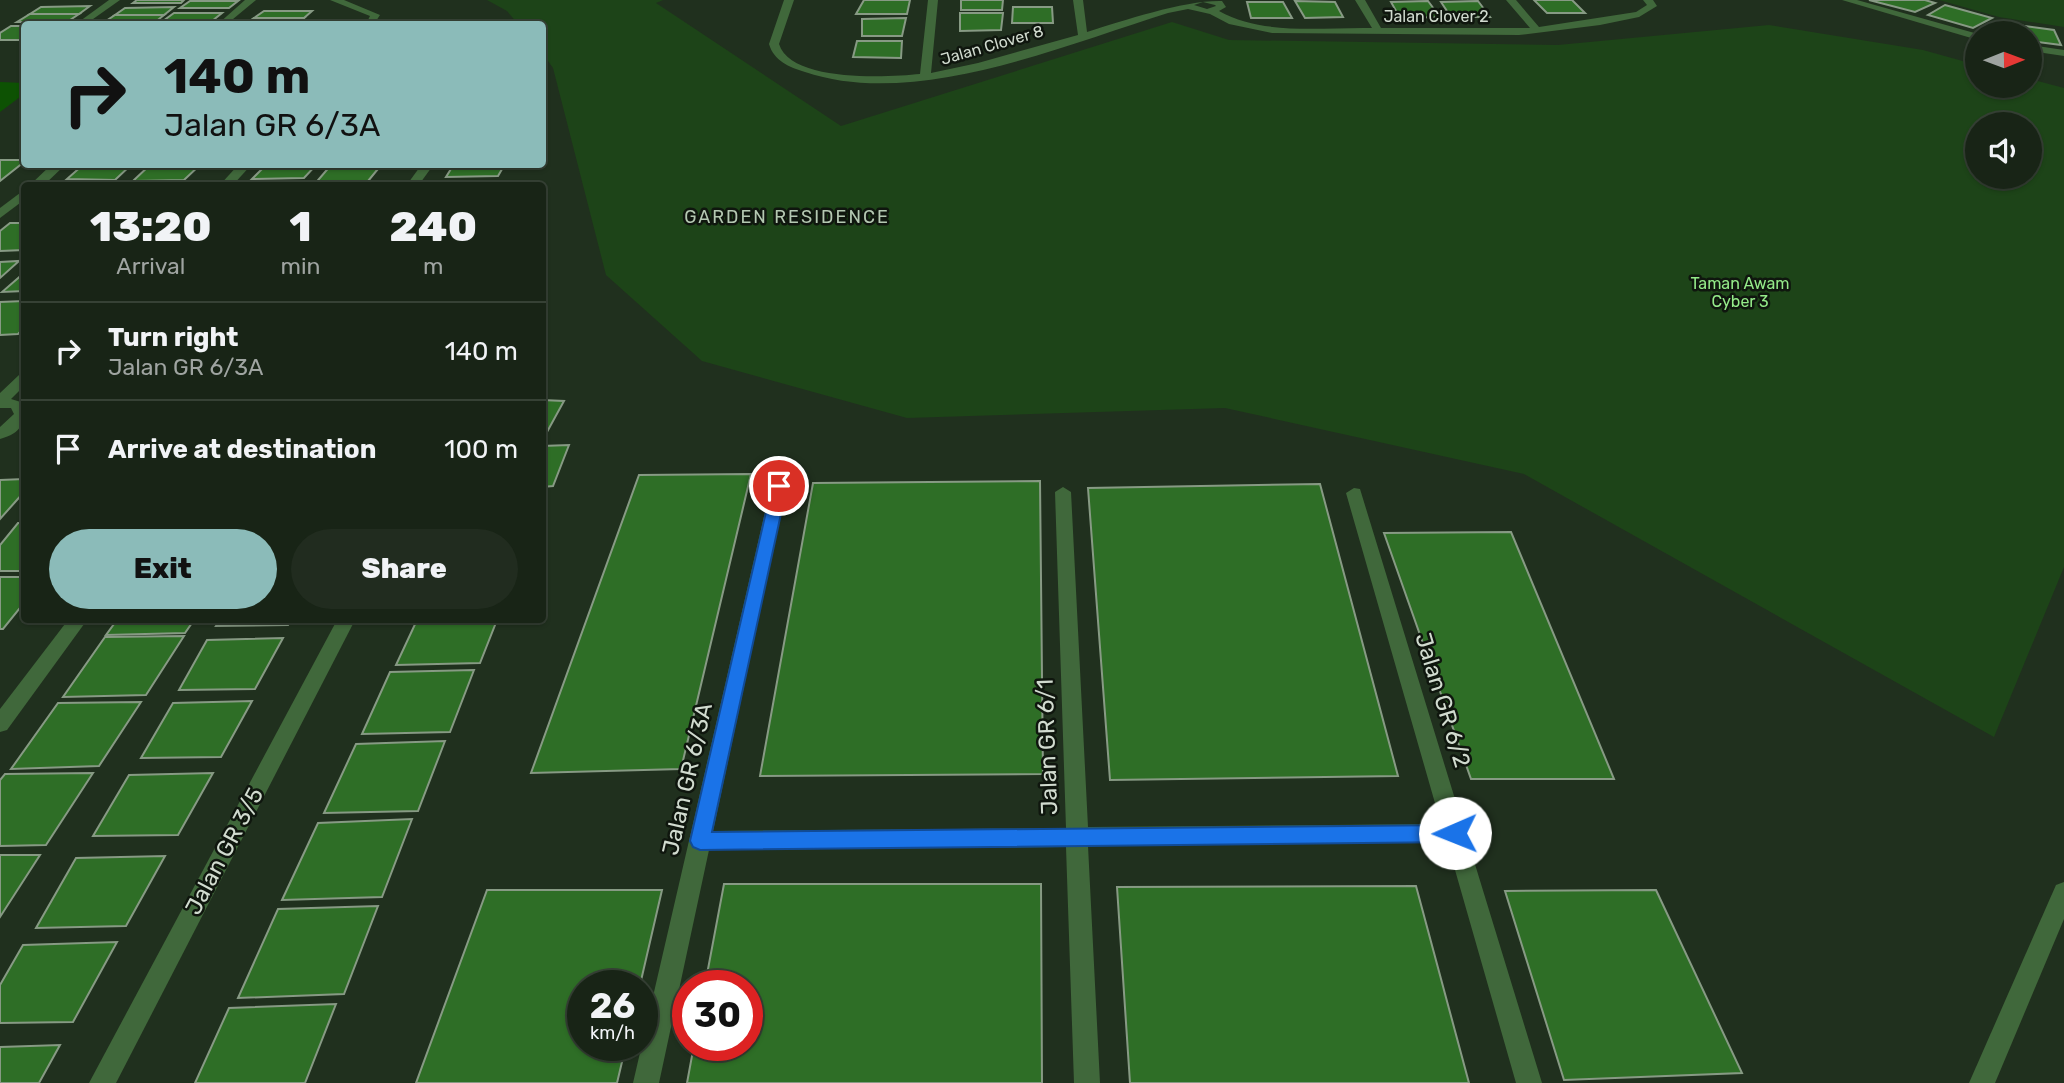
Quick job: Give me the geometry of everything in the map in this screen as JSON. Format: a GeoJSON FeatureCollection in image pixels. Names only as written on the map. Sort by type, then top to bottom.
{"type":"FeatureCollection","features":[{"type":"Feature","properties":{"kind":"street"},"geometry":{"type":"LineString","coordinates":[[84,21],[115,0]]}},
{"type":"Feature","properties":{"kind":"street"},"geometry":{"type":"LineString","coordinates":[[226,21],[251,0]]}},
{"type":"Feature","properties":{"kind":"street"},"geometry":{"type":"LineString","coordinates":[[335,0],[373,20]]}},
{"type":"Feature","properties":{"kind":"street","name":"Jalan Clover 8"},"geometry":{"type":"LineString","coordinates":[[789,0],[774,44],[779,57],[809,73],[827,78],[925,78],[969,70],[1083,34],[1189,6]]}},
{"type":"Feature","properties":{"kind":"street"},"geometry":{"type":"LineString","coordinates":[[925,78],[933,0]]}},
{"type":"Feature","properties":{"kind":"street"},"geometry":{"type":"LineString","coordinates":[[1078,0],[1083,34]]}},
{"type":"Feature","properties":{"kind":"street"},"geometry":{"type":"LineString","coordinates":[[1189,6],[1190,3],[1200,0]]}},
{"type":"Feature","properties":{"kind":"street"},"geometry":{"type":"LineString","coordinates":[[1360,0],[1378,32]]}},
{"type":"Feature","properties":{"kind":"street"},"geometry":{"type":"LineString","coordinates":[[1511,0],[1537,30]]}},
{"type":"Feature","properties":{"kind":"street","name":"Jalan Clover 2"},"geometry":{"type":"LineString","coordinates":[[1189,6],[1198,11],[1210,3],[1232,22],[1254,28],[1378,32],[1537,30],[1588,24],[1639,13],[1652,6],[1648,0]]}},
{"type":"Feature","properties":{"kind":"street"},"geometry":{"type":"LineString","coordinates":[[1847,0],[1965,33]]}},
{"type":"Feature","properties":{"kind":"street"},"geometry":{"type":"LineString","coordinates":[[2042,50],[2064,53]]}},
{"type":"Feature","properties":{"kind":"street"},"geometry":{"type":"LineString","coordinates":[[40,182],[55,168]]}},
{"type":"Feature","properties":{"kind":"street"},"geometry":{"type":"LineString","coordinates":[[229,182],[242,168]]}},
{"type":"Feature","properties":{"kind":"street"},"geometry":{"type":"LineString","coordinates":[[0,214],[21,196]]}},
{"type":"Feature","properties":{"kind":"street"},"geometry":{"type":"LineString","coordinates":[[0,402],[21,381]]}},
{"type":"Feature","properties":{"kind":"street"},"geometry":{"type":"LineString","coordinates":[[0,402],[15,404],[21,408]]}},
{"type":"Feature","properties":{"kind":"street"},"geometry":{"type":"LineString","coordinates":[[1,434],[21,416]]}},
{"type":"Feature","properties":{"kind":"street"},"geometry":{"type":"LineString","coordinates":[[1,434],[21,433]]}},
{"type":"Feature","properties":{"kind":"street","name":"Jalan GR 6/3A"},"geometry":{"type":"LineString","coordinates":[[646,1083],[779,486]]}},
{"type":"Feature","properties":{"kind":"street","name":"Jalan GR 6/1"},"geometry":{"type":"LineString","coordinates":[[1063,492],[1087,1083]]}},
{"type":"Feature","properties":{"kind":"street","name":"Jalan GR 6/2"},"geometry":{"type":"LineString","coordinates":[[1354,493],[1529,1083]]}},
{"type":"Feature","properties":{"kind":"street"},"geometry":{"type":"LineString","coordinates":[[0,724],[76,623]]}},
{"type":"Feature","properties":{"kind":"street","name":"Jalan GR 3/5"},"geometry":{"type":"LineString","coordinates":[[102,1083],[344,623]]}},
{"type":"Feature","properties":{"kind":"street"},"geometry":{"type":"LineString","coordinates":[[700,841],[1455,833]]}},
{"type":"Feature","properties":{"kind":"street"},"geometry":{"type":"LineString","coordinates":[[1982,1083],[2064,892]]}},
{"type":"Feature","properties":{"kind":"green space","name":"Taman Awam Cyber 3"},"geometry":{"type":"Polygon","coordinates":[[[487,0],[663,0],[656,3],[841,126],[1172,22],[1229,40],[1558,45],[1769,25],[1923,50],[1965,62],[1965,98],[2042,98],[2042,82],[2064,88],[2064,567],[1994,737],[1524,474],[1225,408],[907,418],[702,361],[606,275],[553,68],[546,58],[546,21],[515,21],[507,11],[487,0]]]}},
{"type":"Feature","properties":{"kind":"green space"},"geometry":{"type":"Polygon","coordinates":[[[1939,0],[2064,0],[2064,27],[2042,24],[2042,21],[1999,17],[1939,0]]]}},
{"type":"Feature","properties":{"kind":"shaded area"},"geometry":{"type":"Polygon","coordinates":[[[0,82],[21,83],[21,96],[0,112],[0,82]]]}},
{"type":"Feature","properties":{"kind":"building"},"geometry":{"type":"Polygon","coordinates":[[[137,0],[184,0],[181,3],[133,3],[137,0]]]}},
{"type":"Feature","properties":{"kind":"building"},"geometry":{"type":"Polygon","coordinates":[[[864,0],[910,0],[907,14],[856,14],[864,0]]]}},
{"type":"Feature","properties":{"kind":"building"},"geometry":{"type":"Polygon","coordinates":[[[961,0],[1003,0],[1002,10],[961,10],[961,0]]]}},
{"type":"Feature","properties":{"kind":"building"},"geometry":{"type":"Polygon","coordinates":[[[1534,0],[1572,0],[1585,13],[1547,13],[1534,0]]]}},
{"type":"Feature","properties":{"kind":"building"},"geometry":{"type":"Polygon","coordinates":[[[1869,0],[1925,0],[1935,3],[1915,12],[1869,0]]]}},
{"type":"Feature","properties":{"kind":"building"},"geometry":{"type":"Polygon","coordinates":[[[190,1],[238,1],[229,8],[180,8],[190,1]]]}},
{"type":"Feature","properties":{"kind":"building"},"geometry":{"type":"Polygon","coordinates":[[[1295,1],[1335,2],[1343,17],[1305,18],[1295,1]]]}},
{"type":"Feature","properties":{"kind":"building"},"geometry":{"type":"Polygon","coordinates":[[[1428,1],[1440,17],[1400,18],[1391,2],[1428,1]]]}},
{"type":"Feature","properties":{"kind":"building"},"geometry":{"type":"Polygon","coordinates":[[[1478,1],[1490,17],[1451,17],[1441,2],[1478,1]]]}},
{"type":"Feature","properties":{"kind":"building"},"geometry":{"type":"Polygon","coordinates":[[[1247,2],[1283,2],[1292,18],[1251,18],[1247,2]]]}},
{"type":"Feature","properties":{"kind":"building"},"geometry":{"type":"Polygon","coordinates":[[[1945,5],[1992,18],[1986,21],[1965,21],[1965,26],[1928,15],[1945,5]]]}},
{"type":"Feature","properties":{"kind":"building"},"geometry":{"type":"Polygon","coordinates":[[[90,6],[79,14],[30,14],[41,7],[90,6]]]}},
{"type":"Feature","properties":{"kind":"building"},"geometry":{"type":"Polygon","coordinates":[[[174,7],[164,15],[115,15],[125,8],[174,7]]]}},
{"type":"Feature","properties":{"kind":"building"},"geometry":{"type":"Polygon","coordinates":[[[1013,7],[1052,7],[1053,23],[1012,23],[1013,7]]]}},
{"type":"Feature","properties":{"kind":"building"},"geometry":{"type":"Polygon","coordinates":[[[264,11],[312,11],[304,18],[254,18],[264,11]]]}},
{"type":"Feature","properties":{"kind":"building"},"geometry":{"type":"Polygon","coordinates":[[[174,13],[222,13],[212,21],[163,21],[174,13]]]}},
{"type":"Feature","properties":{"kind":"building"},"geometry":{"type":"Polygon","coordinates":[[[960,13],[1003,13],[1001,30],[960,31],[960,13]]]}},
{"type":"Feature","properties":{"kind":"building"},"geometry":{"type":"Polygon","coordinates":[[[30,14],[79,14],[68,21],[17,22],[30,14]]]}},
{"type":"Feature","properties":{"kind":"building"},"geometry":{"type":"Polygon","coordinates":[[[115,15],[164,15],[156,21],[106,21],[115,15]]]}},
{"type":"Feature","properties":{"kind":"building"},"geometry":{"type":"Polygon","coordinates":[[[254,18],[304,18],[300,21],[250,21],[254,18]]]}},
{"type":"Feature","properties":{"kind":"building"},"geometry":{"type":"Polygon","coordinates":[[[906,18],[902,36],[862,36],[862,19],[906,18]]]}},
{"type":"Feature","properties":{"kind":"building"},"geometry":{"type":"Polygon","coordinates":[[[310,20],[360,20],[359,21],[310,20]]]}},
{"type":"Feature","properties":{"kind":"building"},"geometry":{"type":"Polygon","coordinates":[[[11,26],[21,26],[21,40],[0,40],[0,33],[11,26]]]}},
{"type":"Feature","properties":{"kind":"building"},"geometry":{"type":"Polygon","coordinates":[[[2042,28],[2054,30],[2061,45],[2042,43],[2042,28]]]}},
{"type":"Feature","properties":{"kind":"building"},"geometry":{"type":"Polygon","coordinates":[[[857,41],[902,41],[901,58],[853,57],[857,41]]]}},
{"type":"Feature","properties":{"kind":"building"},"geometry":{"type":"Polygon","coordinates":[[[0,160],[21,160],[21,164],[0,181],[0,160]]]}},
{"type":"Feature","properties":{"kind":"building"},"geometry":{"type":"Polygon","coordinates":[[[79,168],[128,168],[115,180],[67,179],[79,168]]]}},
{"type":"Feature","properties":{"kind":"building"},"geometry":{"type":"Polygon","coordinates":[[[147,168],[197,168],[184,180],[133,181],[147,168]]]}},
{"type":"Feature","properties":{"kind":"building"},"geometry":{"type":"Polygon","coordinates":[[[263,168],[313,168],[304,178],[252,179],[263,168]]]}},
{"type":"Feature","properties":{"kind":"building"},"geometry":{"type":"Polygon","coordinates":[[[328,168],[379,168],[367,182],[316,182],[328,168]]]}},
{"type":"Feature","properties":{"kind":"building"},"geometry":{"type":"Polygon","coordinates":[[[452,168],[503,168],[498,176],[446,177],[452,168]]]}},
{"type":"Feature","properties":{"kind":"building"},"geometry":{"type":"Polygon","coordinates":[[[442,181],[495,181],[494,182],[442,181]]]}},
{"type":"Feature","properties":{"kind":"building"},"geometry":{"type":"Polygon","coordinates":[[[10,223],[21,223],[21,250],[0,251],[0,231],[10,223]]]}},
{"type":"Feature","properties":{"kind":"building"},"geometry":{"type":"Polygon","coordinates":[[[19,261],[0,278],[0,262],[19,261]]]}},
{"type":"Feature","properties":{"kind":"building"},"geometry":{"type":"Polygon","coordinates":[[[21,276],[21,291],[2,292],[21,276]]]}},
{"type":"Feature","properties":{"kind":"building"},"geometry":{"type":"Polygon","coordinates":[[[21,301],[21,331],[18,334],[0,335],[0,302],[21,301]]]}},
{"type":"Feature","properties":{"kind":"building"},"geometry":{"type":"Polygon","coordinates":[[[546,400],[564,401],[547,432],[546,400]]]}},
{"type":"Feature","properties":{"kind":"building"},"geometry":{"type":"Polygon","coordinates":[[[569,445],[553,486],[546,487],[546,446],[569,445]]]}},
{"type":"Feature","properties":{"kind":"building"},"geometry":{"type":"Polygon","coordinates":[[[751,474],[681,769],[531,773],[639,475],[751,474]]]}},
{"type":"Feature","properties":{"kind":"building"},"geometry":{"type":"Polygon","coordinates":[[[21,479],[21,495],[0,519],[0,480],[21,479]]]}},
{"type":"Feature","properties":{"kind":"building"},"geometry":{"type":"Polygon","coordinates":[[[1040,481],[1043,774],[760,776],[813,483],[1040,481]]]}},
{"type":"Feature","properties":{"kind":"building"},"geometry":{"type":"Polygon","coordinates":[[[1320,484],[1398,776],[1110,780],[1088,488],[1320,484]]]}},
{"type":"Feature","properties":{"kind":"building"},"geometry":{"type":"Polygon","coordinates":[[[18,523],[21,523],[21,571],[0,571],[0,545],[18,523]]]}},
{"type":"Feature","properties":{"kind":"building"},"geometry":{"type":"Polygon","coordinates":[[[1511,532],[1614,779],[1471,779],[1384,533],[1511,532]]]}},
{"type":"Feature","properties":{"kind":"building"},"geometry":{"type":"Polygon","coordinates":[[[0,577],[21,577],[21,607],[3,629],[0,629],[0,577]]]}},
{"type":"Feature","properties":{"kind":"building"},"geometry":{"type":"Polygon","coordinates":[[[115,623],[192,623],[185,633],[106,635],[115,623]]]}},
{"type":"Feature","properties":{"kind":"building"},"geometry":{"type":"Polygon","coordinates":[[[218,623],[289,623],[288,625],[216,626],[218,623]]]}},
{"type":"Feature","properties":{"kind":"building"},"geometry":{"type":"Polygon","coordinates":[[[416,623],[496,623],[480,663],[396,665],[416,623]]]}},
{"type":"Feature","properties":{"kind":"building"},"geometry":{"type":"Polygon","coordinates":[[[184,636],[146,695],[63,697],[105,637],[184,636]]]}},
{"type":"Feature","properties":{"kind":"building"},"geometry":{"type":"Polygon","coordinates":[[[283,638],[255,689],[179,690],[207,640],[283,638]]]}},
{"type":"Feature","properties":{"kind":"building"},"geometry":{"type":"Polygon","coordinates":[[[474,670],[450,732],[362,734],[390,672],[474,670]]]}},
{"type":"Feature","properties":{"kind":"building"},"geometry":{"type":"Polygon","coordinates":[[[252,701],[221,757],[141,758],[173,703],[252,701]]]}},
{"type":"Feature","properties":{"kind":"building"},"geometry":{"type":"Polygon","coordinates":[[[141,702],[99,766],[11,769],[58,703],[141,702]]]}},
{"type":"Feature","properties":{"kind":"building"},"geometry":{"type":"Polygon","coordinates":[[[445,741],[418,811],[324,813],[356,744],[445,741]]]}},
{"type":"Feature","properties":{"kind":"building"},"geometry":{"type":"Polygon","coordinates":[[[93,773],[46,845],[0,846],[0,780],[5,774],[93,773]]]}},
{"type":"Feature","properties":{"kind":"building"},"geometry":{"type":"Polygon","coordinates":[[[213,773],[178,835],[93,836],[129,775],[213,773]]]}},
{"type":"Feature","properties":{"kind":"building"},"geometry":{"type":"Polygon","coordinates":[[[412,819],[382,897],[282,900],[318,823],[412,819]]]}},
{"type":"Feature","properties":{"kind":"building"},"geometry":{"type":"Polygon","coordinates":[[[0,855],[40,855],[0,917],[0,855]]]}},
{"type":"Feature","properties":{"kind":"building"},"geometry":{"type":"Polygon","coordinates":[[[165,856],[126,926],[36,928],[76,858],[165,856]]]}},
{"type":"Feature","properties":{"kind":"building"},"geometry":{"type":"Polygon","coordinates":[[[724,884],[1041,884],[1042,1083],[687,1083],[691,1061],[763,1061],[763,970],[708,970],[724,884]]]}},
{"type":"Feature","properties":{"kind":"building"},"geometry":{"type":"Polygon","coordinates":[[[1416,886],[1469,1083],[1130,1083],[1117,887],[1416,886]]]}},
{"type":"Feature","properties":{"kind":"building"},"geometry":{"type":"Polygon","coordinates":[[[487,890],[662,890],[643,970],[567,970],[567,1061],[622,1061],[617,1083],[416,1083],[487,890]]]}},
{"type":"Feature","properties":{"kind":"building"},"geometry":{"type":"Polygon","coordinates":[[[1656,890],[1742,1073],[1564,1080],[1505,891],[1656,890]]]}},
{"type":"Feature","properties":{"kind":"building"},"geometry":{"type":"Polygon","coordinates":[[[378,906],[344,994],[238,998],[278,909],[378,906]]]}},
{"type":"Feature","properties":{"kind":"building"},"geometry":{"type":"Polygon","coordinates":[[[117,942],[73,1022],[0,1023],[0,985],[23,945],[117,942]]]}},
{"type":"Feature","properties":{"kind":"building"},"geometry":{"type":"Polygon","coordinates":[[[336,1004],[305,1083],[195,1083],[229,1008],[336,1004]]]}},
{"type":"Feature","properties":{"kind":"building"},"geometry":{"type":"Polygon","coordinates":[[[60,1045],[39,1083],[0,1083],[0,1047],[60,1045]]]}},
{"type":"Feature","properties":{"kind":"district","name":"GARDEN RESIDENCE"},"geometry":{"type":"Point","coordinates":[787,217]}},
{"type":"Feature","properties":{"kind":"route"},"geometry":{"type":"LineString","coordinates":[[779,486],[700,841],[1455,833]]}}]}
